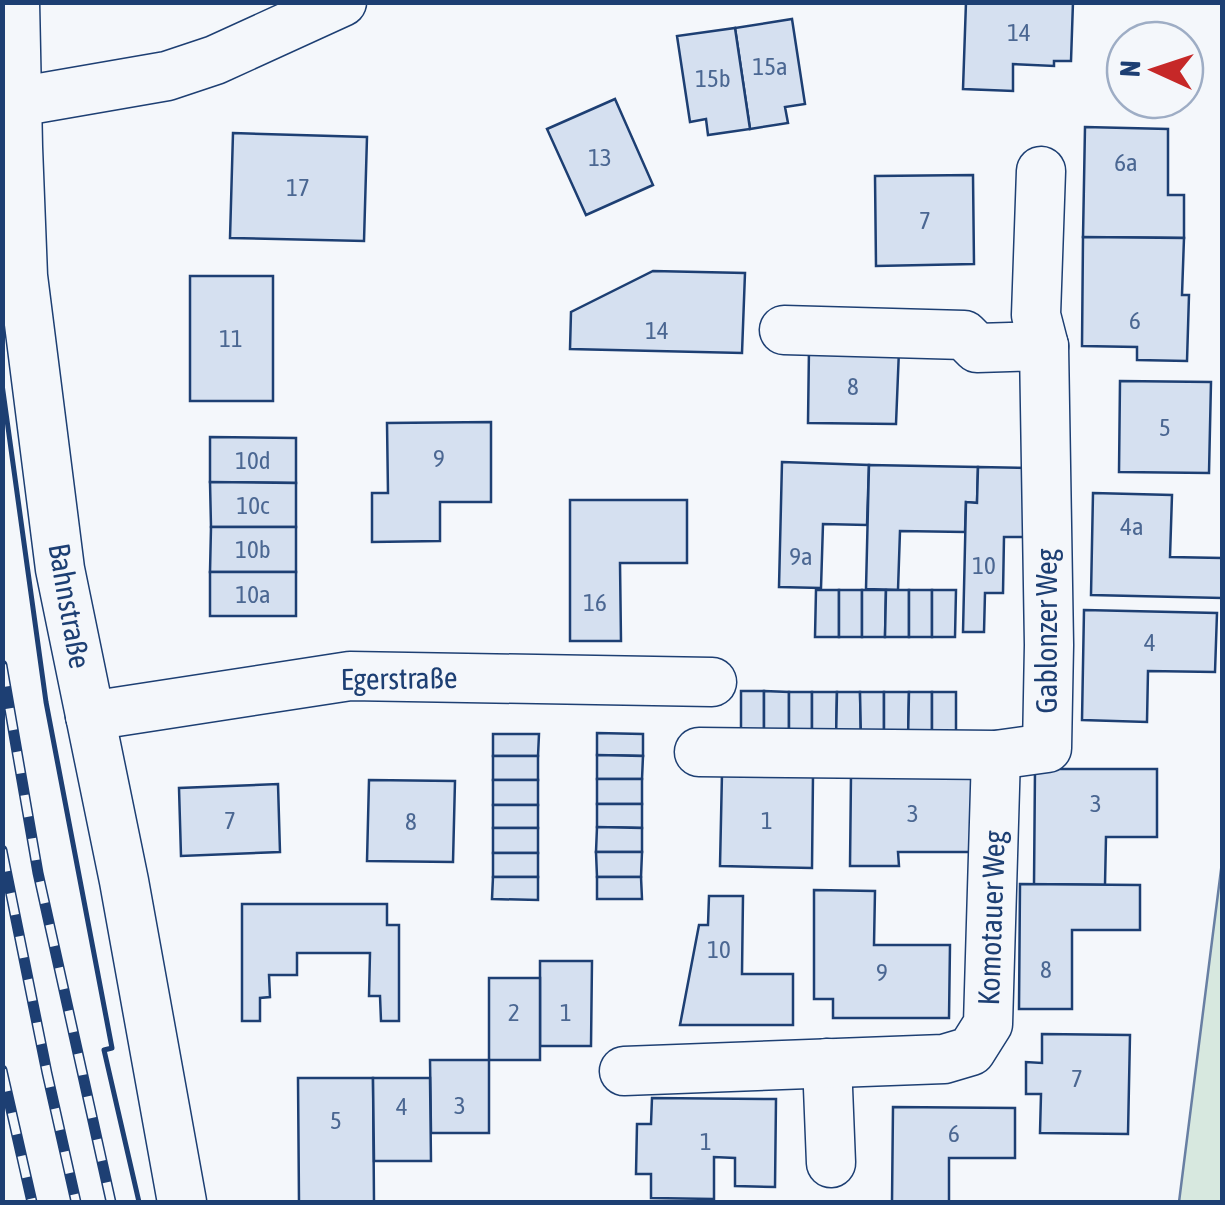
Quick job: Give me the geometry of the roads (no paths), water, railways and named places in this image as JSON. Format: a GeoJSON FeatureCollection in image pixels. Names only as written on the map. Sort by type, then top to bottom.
{"type":"FeatureCollection","features":[{"type":"Feature","properties":{"kind":"street","name":"Bahnstraße"},"geometry":{"type":"LineString","coordinates":[[15,2],[23,276],[60,569],[124,881],[182,1202]]}},
{"type":"Feature","properties":{"kind":"street"},"geometry":{"type":"LineString","coordinates":[[17,102],[167,76],[215,60],[342,2]]}},
{"type":"Feature","properties":{"kind":"street","name":"Gablonzer Weg"},"geometry":{"type":"LineString","coordinates":[[699,752],[996,755],[1046,748],[1044,346],[1036,314],[1041,171]]}},
{"type":"Feature","properties":{"kind":"street"},"geometry":{"type":"LineString","coordinates":[[784,330],[964,335],[976,348],[1044,346]]}},
{"type":"Feature","properties":{"kind":"street","name":"Egerstraße"},"geometry":{"type":"LineString","coordinates":[[90,716],[350,676],[712,682]]}},
{"type":"Feature","properties":{"kind":"street","name":"Komotauer Weg"},"geometry":{"type":"LineString","coordinates":[[624,1071],[944,1059],[971,1050],[988,1024],[996,755]]}},
{"type":"Feature","properties":{"kind":"street"},"geometry":{"type":"LineString","coordinates":[[827,1063],[832,1163]]}},
{"type":"Feature","properties":{"kind":"railway"},"geometry":{"type":"LineString","coordinates":[[2,665],[38,873],[111,1202]]}},
{"type":"Feature","properties":{"kind":"railway"},"geometry":{"type":"LineString","coordinates":[[2,850],[76,1202]]}},
{"type":"Feature","properties":{"kind":"railway"},"geometry":{"type":"LineString","coordinates":[[2,1070],[32,1202]]}}]}
